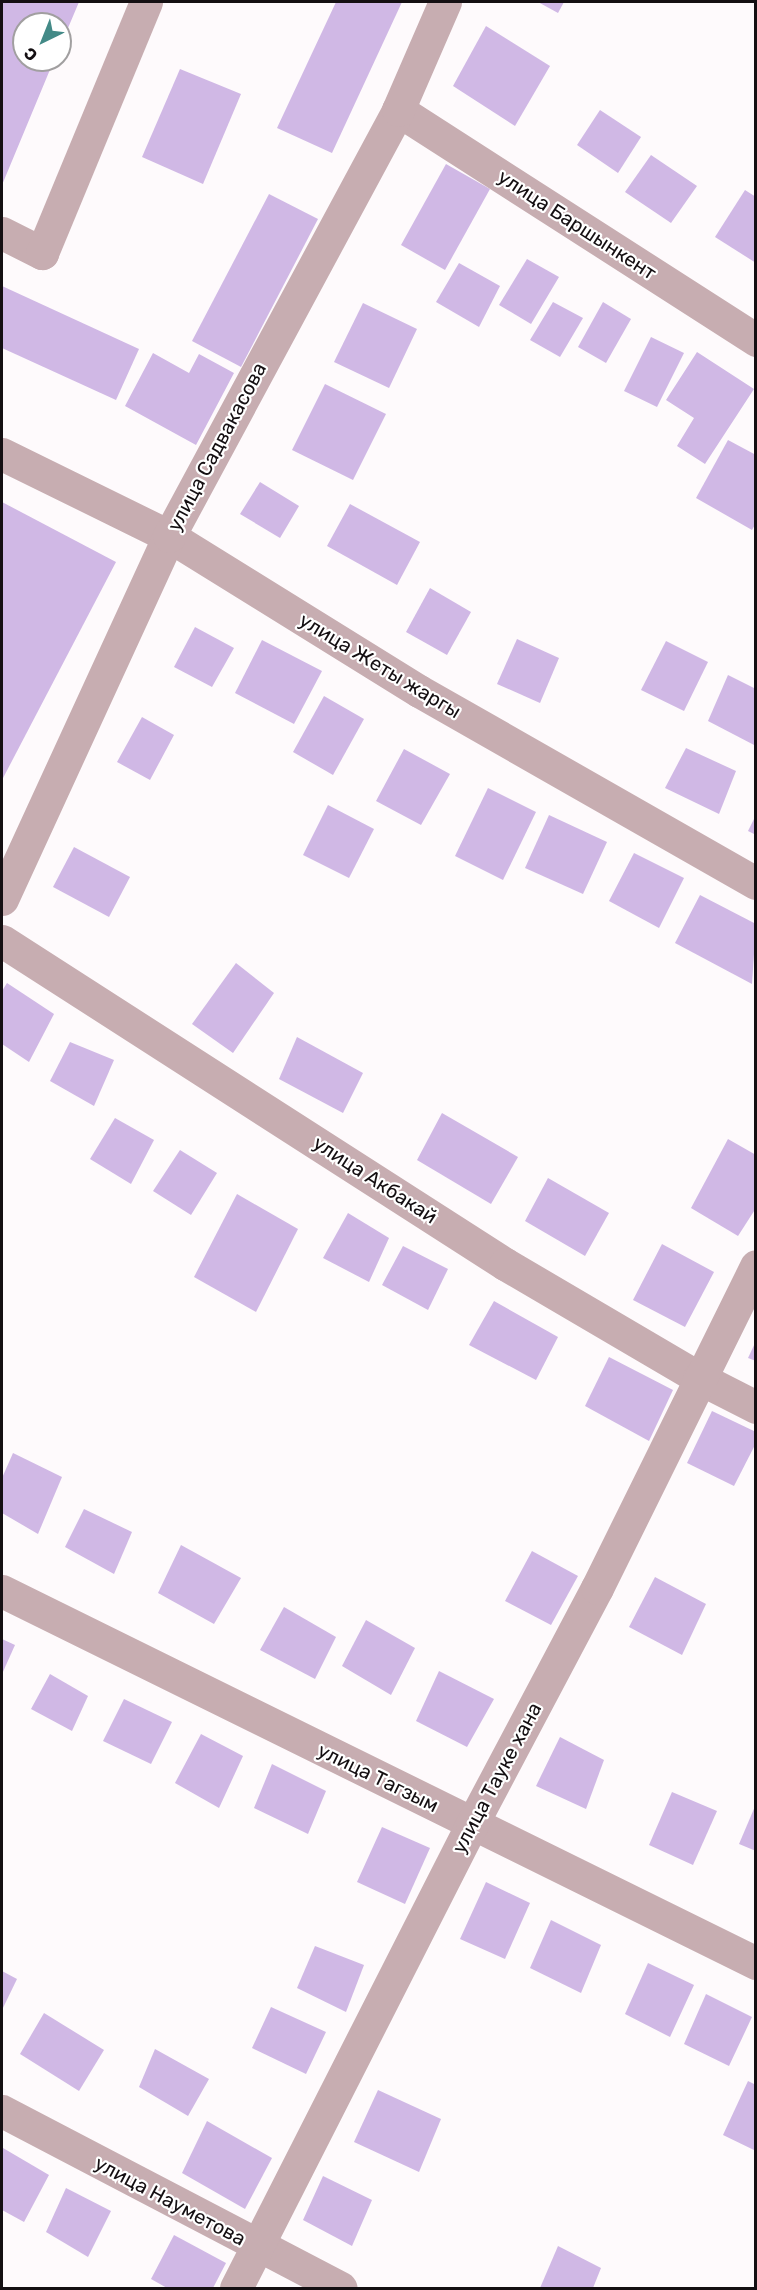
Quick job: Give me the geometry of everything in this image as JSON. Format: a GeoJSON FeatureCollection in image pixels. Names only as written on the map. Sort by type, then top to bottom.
{"type":"FeatureCollection","features":[{"type":"Feature","properties":{"kind":"street"},"geometry":{"type":"LineString","coordinates":[[2,233],[42,253],[146,2]]}},
{"type":"Feature","properties":{"kind":"street","name":"улица Садвакасова"},"geometry":{"type":"LineString","coordinates":[[2,898],[9,860],[169,536],[398,110],[445,2]]}},
{"type":"Feature","properties":{"kind":"street","name":"улица Баршынкент"},"geometry":{"type":"LineString","coordinates":[[398,110],[756,340]]}},
{"type":"Feature","properties":{"kind":"street","name":"улица Жеты жаргы"},"geometry":{"type":"LineString","coordinates":[[2,454],[169,536],[418,691],[756,883]]}},
{"type":"Feature","properties":{"kind":"street","name":"улица Акбакай"},"geometry":{"type":"LineString","coordinates":[[2,940],[505,1264],[699,1378],[756,1407]]}},
{"type":"Feature","properties":{"kind":"street","name":"улица Тауке хана"},"geometry":{"type":"LineString","coordinates":[[236,2289],[471,1824],[597,1588],[756,1266]]}},
{"type":"Feature","properties":{"kind":"street","name":"улица Тагзым"},"geometry":{"type":"LineString","coordinates":[[2,1591],[756,1963]]}},
{"type":"Feature","properties":{"kind":"street","name":"улица Науметова"},"geometry":{"type":"LineString","coordinates":[[2,2111],[340,2289]]}},
{"type":"Feature","properties":{"kind":"building"},"geometry":{"type":"Polygon","coordinates":[[[3,2],[79,2],[72,19],[72,12],[12,12],[12,72],[49,72],[2,185],[3,2]]]}},
{"type":"Feature","properties":{"kind":"building"},"geometry":{"type":"Polygon","coordinates":[[[336,2],[402,2],[332,153],[277,128],[336,2]]]}},
{"type":"Feature","properties":{"kind":"building"},"geometry":{"type":"Polygon","coordinates":[[[538,2],[564,2],[558,13],[538,2]]]}},
{"type":"Feature","properties":{"kind":"building"},"geometry":{"type":"Polygon","coordinates":[[[486,26],[550,66],[515,126],[453,86],[486,26]]]}},
{"type":"Feature","properties":{"kind":"building"},"geometry":{"type":"Polygon","coordinates":[[[180,69],[241,94],[203,184],[142,157],[180,69]]]}},
{"type":"Feature","properties":{"kind":"building"},"geometry":{"type":"Polygon","coordinates":[[[600,110],[641,137],[618,173],[577,145],[600,110]]]}},
{"type":"Feature","properties":{"kind":"building"},"geometry":{"type":"Polygon","coordinates":[[[651,155],[697,186],[671,223],[625,192],[651,155]]]}},
{"type":"Feature","properties":{"kind":"building"},"geometry":{"type":"Polygon","coordinates":[[[446,164],[490,189],[445,270],[401,245],[446,164]]]}},
{"type":"Feature","properties":{"kind":"building"},"geometry":{"type":"Polygon","coordinates":[[[745,190],[756,197],[756,263],[715,237],[745,190]]]}},
{"type":"Feature","properties":{"kind":"building"},"geometry":{"type":"Polygon","coordinates":[[[269,194],[318,219],[241,367],[192,341],[269,194]]]}},
{"type":"Feature","properties":{"kind":"building"},"geometry":{"type":"Polygon","coordinates":[[[527,259],[559,277],[531,324],[499,305],[527,259]]]}},
{"type":"Feature","properties":{"kind":"building"},"geometry":{"type":"Polygon","coordinates":[[[459,263],[500,286],[479,327],[436,302],[459,263]]]}},
{"type":"Feature","properties":{"kind":"building"},"geometry":{"type":"Polygon","coordinates":[[[2,286],[139,349],[116,400],[2,348],[2,286]]]}},
{"type":"Feature","properties":{"kind":"building"},"geometry":{"type":"Polygon","coordinates":[[[553,302],[583,318],[560,357],[530,340],[553,302]]]}},
{"type":"Feature","properties":{"kind":"building"},"geometry":{"type":"Polygon","coordinates":[[[603,302],[631,319],[606,363],[578,347],[603,302]]]}},
{"type":"Feature","properties":{"kind":"building"},"geometry":{"type":"Polygon","coordinates":[[[363,303],[417,329],[389,388],[334,362],[363,303]]]}},
{"type":"Feature","properties":{"kind":"building"},"geometry":{"type":"Polygon","coordinates":[[[651,337],[684,353],[657,407],[624,391],[651,337]]]}},
{"type":"Feature","properties":{"kind":"building"},"geometry":{"type":"Polygon","coordinates":[[[697,352],[754,389],[705,464],[677,446],[694,418],[666,400],[697,352]]]}},
{"type":"Feature","properties":{"kind":"building"},"geometry":{"type":"Polygon","coordinates":[[[153,353],[189,373],[199,354],[234,373],[196,445],[125,406],[153,353]]]}},
{"type":"Feature","properties":{"kind":"building"},"geometry":{"type":"Polygon","coordinates":[[[325,384],[386,414],[353,480],[292,450],[325,384]]]}},
{"type":"Feature","properties":{"kind":"building"},"geometry":{"type":"Polygon","coordinates":[[[728,440],[756,455],[756,523],[752,530],[696,498],[728,440]]]}},
{"type":"Feature","properties":{"kind":"building"},"geometry":{"type":"Polygon","coordinates":[[[260,482],[299,506],[280,538],[240,514],[260,482]]]}},
{"type":"Feature","properties":{"kind":"building"},"geometry":{"type":"Polygon","coordinates":[[[2,502],[116,562],[2,780],[2,502]]]}},
{"type":"Feature","properties":{"kind":"building"},"geometry":{"type":"Polygon","coordinates":[[[350,504],[420,542],[397,585],[327,546],[350,504]]]}},
{"type":"Feature","properties":{"kind":"building"},"geometry":{"type":"Polygon","coordinates":[[[430,588],[471,612],[447,655],[406,632],[430,588]]]}},
{"type":"Feature","properties":{"kind":"building"},"geometry":{"type":"Polygon","coordinates":[[[195,627],[234,648],[212,687],[174,667],[195,627]]]}},
{"type":"Feature","properties":{"kind":"building"},"geometry":{"type":"Polygon","coordinates":[[[517,639],[559,658],[540,703],[497,684],[517,639]]]}},
{"type":"Feature","properties":{"kind":"building"},"geometry":{"type":"Polygon","coordinates":[[[262,640],[322,671],[294,724],[235,693],[262,640]]]}},
{"type":"Feature","properties":{"kind":"building"},"geometry":{"type":"Polygon","coordinates":[[[666,641],[708,662],[684,711],[641,690],[666,641]]]}},
{"type":"Feature","properties":{"kind":"building"},"geometry":{"type":"Polygon","coordinates":[[[728,675],[756,689],[756,746],[708,721],[728,675]]]}},
{"type":"Feature","properties":{"kind":"building"},"geometry":{"type":"Polygon","coordinates":[[[324,696],[364,719],[333,775],[293,752],[324,696]]]}},
{"type":"Feature","properties":{"kind":"building"},"geometry":{"type":"Polygon","coordinates":[[[142,717],[174,735],[150,780],[117,762],[142,717]]]}},
{"type":"Feature","properties":{"kind":"building"},"geometry":{"type":"Polygon","coordinates":[[[686,748],[736,771],[719,814],[665,788],[686,748]]]}},
{"type":"Feature","properties":{"kind":"building"},"geometry":{"type":"Polygon","coordinates":[[[404,749],[450,774],[421,825],[376,801],[404,749]]]}},
{"type":"Feature","properties":{"kind":"building"},"geometry":{"type":"Polygon","coordinates":[[[488,788],[536,812],[503,880],[455,856],[488,788]]]}},
{"type":"Feature","properties":{"kind":"building"},"geometry":{"type":"Polygon","coordinates":[[[328,805],[374,829],[349,878],[303,855],[328,805]]]}},
{"type":"Feature","properties":{"kind":"building"},"geometry":{"type":"Polygon","coordinates":[[[549,815],[607,842],[583,894],[525,868],[549,815]]]}},
{"type":"Feature","properties":{"kind":"building"},"geometry":{"type":"Polygon","coordinates":[[[756,815],[756,835],[748,831],[756,815]]]}},
{"type":"Feature","properties":{"kind":"building"},"geometry":{"type":"Polygon","coordinates":[[[74,847],[130,877],[109,917],[53,887],[74,847]]]}},
{"type":"Feature","properties":{"kind":"building"},"geometry":{"type":"Polygon","coordinates":[[[634,853],[684,878],[659,928],[609,901],[634,853]]]}},
{"type":"Feature","properties":{"kind":"building"},"geometry":{"type":"Polygon","coordinates":[[[700,895],[756,924],[752,984],[675,943],[700,895]]]}},
{"type":"Feature","properties":{"kind":"building"},"geometry":{"type":"Polygon","coordinates":[[[236,963],[274,993],[233,1053],[192,1024],[236,963]]]}},
{"type":"Feature","properties":{"kind":"building"},"geometry":{"type":"Polygon","coordinates":[[[7,983],[54,1014],[29,1062],[2,1044],[2,991],[7,983]]]}},
{"type":"Feature","properties":{"kind":"building"},"geometry":{"type":"Polygon","coordinates":[[[297,1037],[363,1073],[343,1113],[279,1079],[297,1037]]]}},
{"type":"Feature","properties":{"kind":"building"},"geometry":{"type":"Polygon","coordinates":[[[70,1042],[114,1060],[94,1106],[50,1081],[70,1042]]]}},
{"type":"Feature","properties":{"kind":"building"},"geometry":{"type":"Polygon","coordinates":[[[442,1113],[518,1157],[491,1204],[417,1160],[442,1113]]]}},
{"type":"Feature","properties":{"kind":"building"},"geometry":{"type":"Polygon","coordinates":[[[115,1118],[154,1140],[131,1184],[90,1159],[115,1118]]]}},
{"type":"Feature","properties":{"kind":"building"},"geometry":{"type":"Polygon","coordinates":[[[728,1139],[756,1155],[756,1208],[738,1236],[691,1208],[728,1139]]]}},
{"type":"Feature","properties":{"kind":"building"},"geometry":{"type":"Polygon","coordinates":[[[180,1150],[217,1173],[191,1215],[153,1191],[180,1150]]]}},
{"type":"Feature","properties":{"kind":"building"},"geometry":{"type":"Polygon","coordinates":[[[548,1178],[609,1213],[585,1256],[525,1221],[548,1178]]]}},
{"type":"Feature","properties":{"kind":"building"},"geometry":{"type":"Polygon","coordinates":[[[237,1194],[298,1229],[256,1312],[194,1277],[237,1194]]]}},
{"type":"Feature","properties":{"kind":"building"},"geometry":{"type":"Polygon","coordinates":[[[348,1213],[389,1238],[369,1282],[323,1258],[348,1213]]]}},
{"type":"Feature","properties":{"kind":"building"},"geometry":{"type":"Polygon","coordinates":[[[662,1244],[714,1272],[685,1327],[633,1300],[662,1244]]]}},
{"type":"Feature","properties":{"kind":"building"},"geometry":{"type":"Polygon","coordinates":[[[403,1246],[448,1269],[428,1310],[382,1285],[403,1246]]]}},
{"type":"Feature","properties":{"kind":"building"},"geometry":{"type":"Polygon","coordinates":[[[494,1301],[558,1337],[536,1380],[469,1345],[494,1301]]]}},
{"type":"Feature","properties":{"kind":"building"},"geometry":{"type":"Polygon","coordinates":[[[756,1341],[756,1361],[748,1358],[756,1341]]]}},
{"type":"Feature","properties":{"kind":"building"},"geometry":{"type":"Polygon","coordinates":[[[609,1357],[673,1390],[649,1441],[585,1406],[609,1357]]]}},
{"type":"Feature","properties":{"kind":"building"},"geometry":{"type":"Polygon","coordinates":[[[712,1411],[756,1432],[756,1443],[734,1486],[687,1463],[712,1411]]]}},
{"type":"Feature","properties":{"kind":"building"},"geometry":{"type":"Polygon","coordinates":[[[13,1453],[62,1477],[38,1534],[2,1513],[2,1478],[13,1453]]]}},
{"type":"Feature","properties":{"kind":"building"},"geometry":{"type":"Polygon","coordinates":[[[84,1509],[132,1532],[114,1574],[65,1547],[84,1509]]]}},
{"type":"Feature","properties":{"kind":"building"},"geometry":{"type":"Polygon","coordinates":[[[181,1545],[241,1578],[214,1624],[158,1593],[181,1545]]]}},
{"type":"Feature","properties":{"kind":"building"},"geometry":{"type":"Polygon","coordinates":[[[532,1551],[578,1576],[551,1625],[505,1601],[532,1551]]]}},
{"type":"Feature","properties":{"kind":"building"},"geometry":{"type":"Polygon","coordinates":[[[655,1577],[706,1604],[682,1655],[629,1627],[655,1577]]]}},
{"type":"Feature","properties":{"kind":"building"},"geometry":{"type":"Polygon","coordinates":[[[284,1607],[336,1637],[315,1679],[260,1650],[284,1607]]]}},
{"type":"Feature","properties":{"kind":"building"},"geometry":{"type":"Polygon","coordinates":[[[366,1620],[415,1648],[391,1695],[342,1666],[366,1620]]]}},
{"type":"Feature","properties":{"kind":"building"},"geometry":{"type":"Polygon","coordinates":[[[2,1639],[15,1645],[2,1674],[2,1639]]]}},
{"type":"Feature","properties":{"kind":"building"},"geometry":{"type":"Polygon","coordinates":[[[439,1671],[494,1699],[467,1747],[416,1721],[439,1671]]]}},
{"type":"Feature","properties":{"kind":"building"},"geometry":{"type":"Polygon","coordinates":[[[50,1674],[88,1696],[72,1731],[31,1709],[50,1674]]]}},
{"type":"Feature","properties":{"kind":"building"},"geometry":{"type":"Polygon","coordinates":[[[124,1699],[172,1722],[151,1764],[103,1741],[124,1699]]]}},
{"type":"Feature","properties":{"kind":"building"},"geometry":{"type":"Polygon","coordinates":[[[201,1734],[243,1756],[219,1808],[175,1783],[201,1734]]]}},
{"type":"Feature","properties":{"kind":"building"},"geometry":{"type":"Polygon","coordinates":[[[560,1737],[604,1760],[586,1809],[536,1786],[560,1737]]]}},
{"type":"Feature","properties":{"kind":"building"},"geometry":{"type":"Polygon","coordinates":[[[272,1764],[326,1791],[308,1834],[254,1808],[272,1764]]]}},
{"type":"Feature","properties":{"kind":"building"},"geometry":{"type":"Polygon","coordinates":[[[672,1792],[717,1811],[693,1865],[649,1845],[672,1792]]]}},
{"type":"Feature","properties":{"kind":"building"},"geometry":{"type":"Polygon","coordinates":[[[756,1804],[756,1851],[739,1844],[756,1804]]]}},
{"type":"Feature","properties":{"kind":"building"},"geometry":{"type":"Polygon","coordinates":[[[382,1827],[430,1848],[405,1904],[357,1882],[382,1827]]]}},
{"type":"Feature","properties":{"kind":"building"},"geometry":{"type":"Polygon","coordinates":[[[486,1882],[530,1903],[505,1959],[460,1939],[486,1882]]]}},
{"type":"Feature","properties":{"kind":"building"},"geometry":{"type":"Polygon","coordinates":[[[551,1920],[601,1945],[581,1993],[530,1968],[551,1920]]]}},
{"type":"Feature","properties":{"kind":"building"},"geometry":{"type":"Polygon","coordinates":[[[315,1946],[364,1965],[346,2012],[297,1988],[315,1946]]]}},
{"type":"Feature","properties":{"kind":"building"},"geometry":{"type":"Polygon","coordinates":[[[648,1963],[694,1985],[670,2037],[625,2014],[648,1963]]]}},
{"type":"Feature","properties":{"kind":"building"},"geometry":{"type":"Polygon","coordinates":[[[2,1971],[17,1979],[2,2010],[2,1971]]]}},
{"type":"Feature","properties":{"kind":"building"},"geometry":{"type":"Polygon","coordinates":[[[706,1994],[752,2017],[729,2066],[684,2044],[706,1994]]]}},
{"type":"Feature","properties":{"kind":"building"},"geometry":{"type":"Polygon","coordinates":[[[271,2007],[326,2032],[306,2074],[252,2048],[271,2007]]]}},
{"type":"Feature","properties":{"kind":"building"},"geometry":{"type":"Polygon","coordinates":[[[44,2013],[104,2050],[79,2091],[20,2054],[44,2013]]]}},
{"type":"Feature","properties":{"kind":"building"},"geometry":{"type":"Polygon","coordinates":[[[155,2049],[209,2079],[188,2116],[139,2087],[155,2049]]]}},
{"type":"Feature","properties":{"kind":"building"},"geometry":{"type":"Polygon","coordinates":[[[748,2081],[756,2085],[756,2151],[723,2135],[748,2081]]]}},
{"type":"Feature","properties":{"kind":"building"},"geometry":{"type":"Polygon","coordinates":[[[378,2090],[441,2119],[419,2172],[354,2142],[378,2090]]]}},
{"type":"Feature","properties":{"kind":"building"},"geometry":{"type":"Polygon","coordinates":[[[207,2121],[272,2158],[245,2209],[182,2173],[207,2121]]]}},
{"type":"Feature","properties":{"kind":"building"},"geometry":{"type":"Polygon","coordinates":[[[3,2148],[49,2175],[24,2222],[2,2210],[3,2148]]]}},
{"type":"Feature","properties":{"kind":"building"},"geometry":{"type":"Polygon","coordinates":[[[323,2176],[372,2200],[352,2246],[303,2220],[323,2176]]]}},
{"type":"Feature","properties":{"kind":"building"},"geometry":{"type":"Polygon","coordinates":[[[66,2188],[111,2211],[88,2257],[46,2232],[66,2188]]]}},
{"type":"Feature","properties":{"kind":"building"},"geometry":{"type":"Polygon","coordinates":[[[174,2235],[226,2263],[213,2288],[167,2288],[151,2279],[174,2235]]]}},
{"type":"Feature","properties":{"kind":"building"},"geometry":{"type":"Polygon","coordinates":[[[558,2246],[601,2268],[593,2288],[540,2288],[558,2246]]]}}]}
